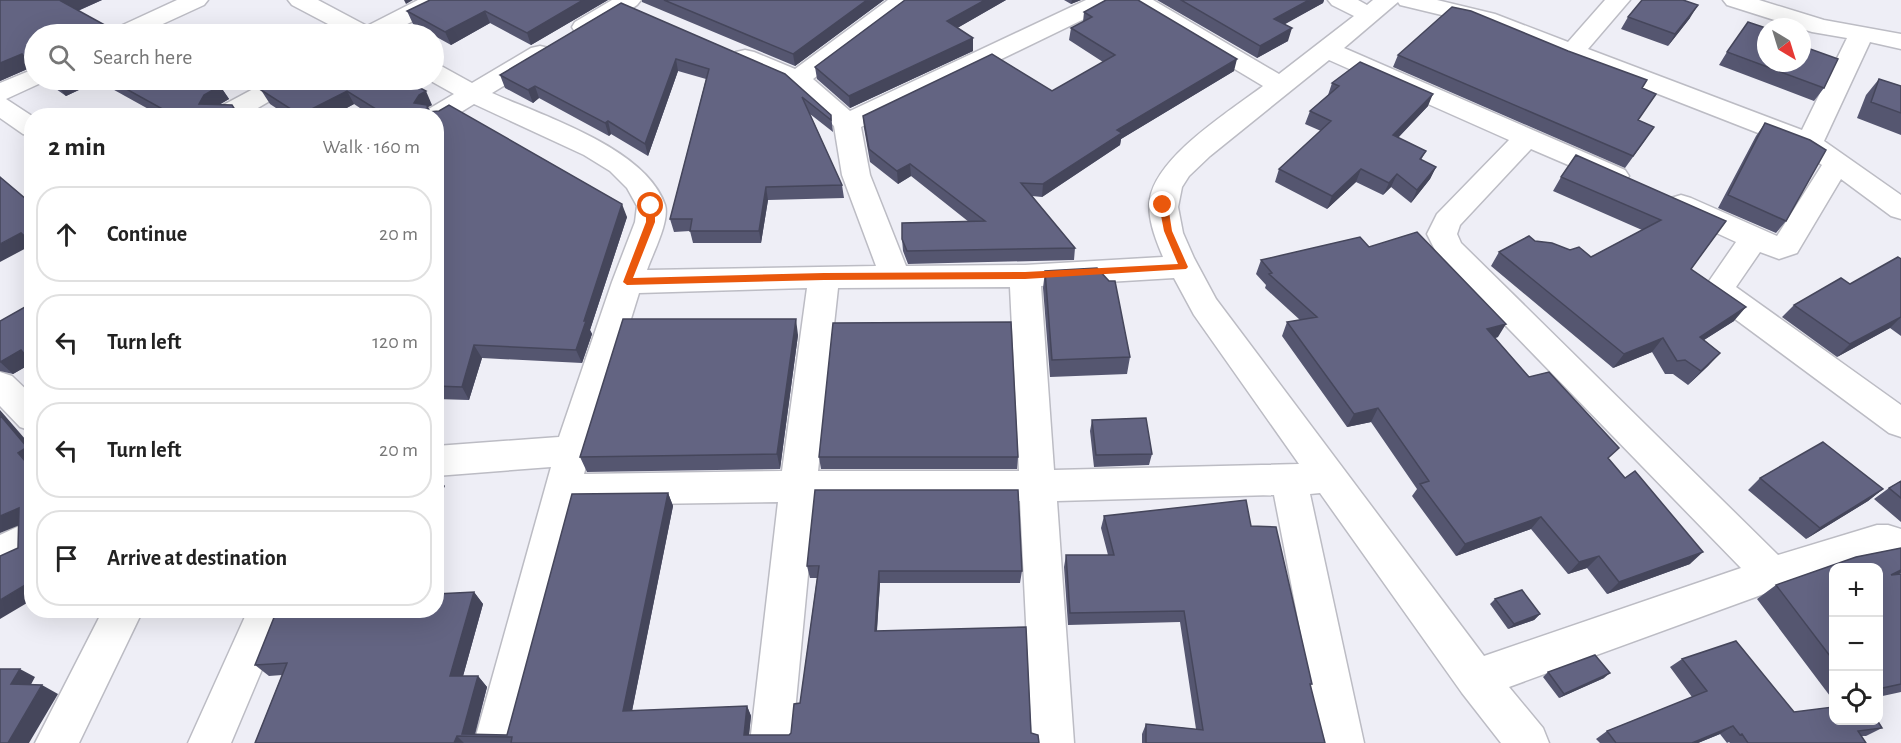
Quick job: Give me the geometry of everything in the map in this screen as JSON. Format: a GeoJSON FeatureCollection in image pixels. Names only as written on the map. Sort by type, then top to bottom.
{"type":"FeatureCollection","features":[{"type":"Feature","properties":{"kind":"street"},"geometry":{"type":"LineString","coordinates":[[144,24],[196,0]]}},
{"type":"Feature","properties":{"kind":"street"},"geometry":{"type":"LineString","coordinates":[[389,24],[436,0]]}},
{"type":"Feature","properties":{"kind":"street"},"geometry":{"type":"LineString","coordinates":[[847,123],[1105,0]]}},
{"type":"Feature","properties":{"kind":"street"},"geometry":{"type":"LineString","coordinates":[[1136,0],[1280,85]]}},
{"type":"Feature","properties":{"kind":"street"},"geometry":{"type":"LineString","coordinates":[[1340,0],[1379,7]]}},
{"type":"Feature","properties":{"kind":"street"},"geometry":{"type":"LineString","coordinates":[[1408,0],[1435,8],[1475,15],[1809,143],[1901,209]]}},
{"type":"Feature","properties":{"kind":"street"},"geometry":{"type":"LineString","coordinates":[[1571,52],[1618,0]]}},
{"type":"Feature","properties":{"kind":"street"},"geometry":{"type":"LineString","coordinates":[[1735,0],[1800,21],[1901,42]]}},
{"type":"Feature","properties":{"kind":"street"},"geometry":{"type":"LineString","coordinates":[[797,79],[890,2]]}},
{"type":"Feature","properties":{"kind":"street"},"geometry":{"type":"LineString","coordinates":[[316,3],[349,24]]}},
{"type":"Feature","properties":{"kind":"street"},"geometry":{"type":"LineString","coordinates":[[444,111],[631,6]]}},
{"type":"Feature","properties":{"kind":"street"},"geometry":{"type":"LineString","coordinates":[[1379,7],[1328,50],[1280,85],[1191,157],[1167,187],[1163,205],[1168,231],[1183,267],[1206,307],[1476,680],[1528,743]]}},
{"type":"Feature","properties":{"kind":"street"},"geometry":{"type":"LineString","coordinates":[[1809,143],[1862,33]]}},
{"type":"Feature","properties":{"kind":"street"},"geometry":{"type":"LineString","coordinates":[[720,46],[797,79],[847,123],[856,175],[895,276]]}},
{"type":"Feature","properties":{"kind":"street"},"geometry":{"type":"LineString","coordinates":[[1328,50],[1779,249],[1786,246],[1837,163]]}},
{"type":"Feature","properties":{"kind":"street"},"geometry":{"type":"LineString","coordinates":[[444,78],[473,94],[594,149],[620,165],[638,183],[651,206],[650,222],[627,282],[572,451],[495,743]]}},
{"type":"Feature","properties":{"kind":"street"},"geometry":{"type":"LineString","coordinates":[[0,93],[24,81]]}},
{"type":"Feature","properties":{"kind":"street"},"geometry":{"type":"LineString","coordinates":[[237,108],[270,90]]}},
{"type":"Feature","properties":{"kind":"street"},"geometry":{"type":"LineString","coordinates":[[0,106],[24,122]]}},
{"type":"Feature","properties":{"kind":"street"},"geometry":{"type":"LineString","coordinates":[[1527,137],[1446,221],[1442,234],[1449,249],[1772,574]]}},
{"type":"Feature","properties":{"kind":"street"},"geometry":{"type":"LineString","coordinates":[[1754,238],[1720,286],[1723,294],[1901,423]]}},
{"type":"Feature","properties":{"kind":"street"},"geometry":{"type":"LineString","coordinates":[[627,282],[824,277],[1025,276],[1183,267]]}},
{"type":"Feature","properties":{"kind":"street"},"geometry":{"type":"LineString","coordinates":[[1025,276],[1053,743]]}},
{"type":"Feature","properties":{"kind":"street"},"geometry":{"type":"LineString","coordinates":[[771,743],[798,486],[824,277]]}},
{"type":"Feature","properties":{"kind":"street"},"geometry":{"type":"LineString","coordinates":[[0,385],[24,409]]}},
{"type":"Feature","properties":{"kind":"street"},"geometry":{"type":"LineString","coordinates":[[444,460],[572,451]]}},
{"type":"Feature","properties":{"kind":"street"},"geometry":{"type":"LineString","coordinates":[[563,490],[798,486],[1036,486],[1330,478]]}},
{"type":"Feature","properties":{"kind":"street"},"geometry":{"type":"LineString","coordinates":[[1289,479],[1343,743]]}},
{"type":"Feature","properties":{"kind":"street"},"geometry":{"type":"LineString","coordinates":[[1476,680],[1772,574],[1877,540],[1888,542],[1901,550]]}},
{"type":"Feature","properties":{"kind":"street"},"geometry":{"type":"LineString","coordinates":[[0,555],[24,541]]}},
{"type":"Feature","properties":{"kind":"street"},"geometry":{"type":"LineString","coordinates":[[56,743],[120,618]]}},
{"type":"Feature","properties":{"kind":"street"},"geometry":{"type":"LineString","coordinates":[[209,743],[264,618]]}},
{"type":"Feature","properties":{"kind":"building"},"geometry":{"type":"Polygon","coordinates":[[[0,0],[63,0],[61,1],[103,24],[24,24],[24,57],[22,54],[0,63],[0,0]]]}},
{"type":"Feature","properties":{"kind":"building"},"geometry":{"type":"Polygon","coordinates":[[[430,0],[583,0],[527,33],[485,11],[445,32],[444,24],[431,24],[407,11],[430,0]]]}},
{"type":"Feature","properties":{"kind":"building"},"geometry":{"type":"Polygon","coordinates":[[[664,0],[867,0],[793,54],[664,0]]]}},
{"type":"Feature","properties":{"kind":"building"},"geometry":{"type":"Polygon","coordinates":[[[905,0],[985,0],[947,21],[973,38],[849,96],[815,67],[905,0]]]}},
{"type":"Feature","properties":{"kind":"building"},"geometry":{"type":"Polygon","coordinates":[[[1106,0],[1138,0],[1237,59],[1117,130],[1122,133],[1043,184],[1021,183],[1075,248],[907,251],[902,239],[902,223],[985,221],[910,164],[897,171],[869,149],[863,116],[992,54],[1052,91],[1115,55],[1071,28],[1092,17],[1084,12],[1106,0]]]}},
{"type":"Feature","properties":{"kind":"building"},"geometry":{"type":"Polygon","coordinates":[[[1181,0],[1309,0],[1274,19],[1292,28],[1260,46],[1181,0]]]}},
{"type":"Feature","properties":{"kind":"building"},"geometry":{"type":"Polygon","coordinates":[[[1642,0],[1683,0],[1698,5],[1675,34],[1628,17],[1642,0]]]}},
{"type":"Feature","properties":{"kind":"building"},"geometry":{"type":"Polygon","coordinates":[[[621,3],[785,74],[831,115],[831,120],[802,97],[842,185],[766,187],[759,231],[690,231],[692,219],[670,219],[709,69],[676,59],[645,144],[608,121],[605,123],[535,86],[528,90],[500,75],[621,3]]]}},
{"type":"Feature","properties":{"kind":"building"},"geometry":{"type":"Polygon","coordinates":[[[1452,7],[1471,11],[1568,51],[1647,80],[1642,88],[1656,94],[1638,120],[1654,127],[1633,156],[1398,55],[1452,7]]]}},
{"type":"Feature","properties":{"kind":"building"},"geometry":{"type":"Polygon","coordinates":[[[1748,22],[1757,25],[1757,63],[1727,52],[1748,22]]]}},
{"type":"Feature","properties":{"kind":"building"},"geometry":{"type":"Polygon","coordinates":[[[1811,49],[1838,59],[1824,88],[1781,72],[1811,72],[1811,49]]]}},
{"type":"Feature","properties":{"kind":"building"},"geometry":{"type":"Polygon","coordinates":[[[1360,62],[1433,94],[1393,135],[1426,151],[1420,159],[1436,167],[1417,190],[1397,174],[1389,183],[1361,169],[1332,196],[1279,169],[1331,121],[1310,111],[1339,86],[1332,83],[1360,62]]]}},
{"type":"Feature","properties":{"kind":"building"},"geometry":{"type":"Polygon","coordinates":[[[1879,79],[1901,86],[1901,113],[1871,102],[1879,79]]]}},
{"type":"Feature","properties":{"kind":"building"},"geometry":{"type":"Polygon","coordinates":[[[128,90],[213,90],[204,95],[199,104],[232,105],[234,108],[161,108],[128,90]]]}},
{"type":"Feature","properties":{"kind":"building"},"geometry":{"type":"Polygon","coordinates":[[[261,90],[424,90],[426,91],[419,95],[414,103],[427,105],[427,108],[374,108],[347,91],[314,108],[289,108],[261,90]]]}},
{"type":"Feature","properties":{"kind":"building"},"geometry":{"type":"Polygon","coordinates":[[[449,105],[622,204],[576,350],[474,345],[462,387],[444,386],[444,108],[449,105]]]}},
{"type":"Feature","properties":{"kind":"building"},"geometry":{"type":"Polygon","coordinates":[[[1765,123],[1810,140],[1826,150],[1786,221],[1728,195],[1765,123]]]}},
{"type":"Feature","properties":{"kind":"building"},"geometry":{"type":"Polygon","coordinates":[[[1576,155],[1726,221],[1691,269],[1746,307],[1700,337],[1720,353],[1701,371],[1685,360],[1677,361],[1663,338],[1624,354],[1499,252],[1529,236],[1535,241],[1552,243],[1570,250],[1579,247],[1591,257],[1661,220],[1561,177],[1576,155]]]}},
{"type":"Feature","properties":{"kind":"building"},"geometry":{"type":"Polygon","coordinates":[[[0,177],[24,197],[24,236],[21,233],[0,244],[0,177]]]}},
{"type":"Feature","properties":{"kind":"building"},"geometry":{"type":"Polygon","coordinates":[[[1417,232],[1506,324],[1487,329],[1529,377],[1549,372],[1619,448],[1608,458],[1625,478],[1635,471],[1703,552],[1619,582],[1599,556],[1579,562],[1541,517],[1465,544],[1420,484],[1429,481],[1378,408],[1354,414],[1287,322],[1317,317],[1269,274],[1272,273],[1261,260],[1360,237],[1369,247],[1417,232]]]}},
{"type":"Feature","properties":{"kind":"building"},"geometry":{"type":"Polygon","coordinates":[[[1898,257],[1901,259],[1901,317],[1850,344],[1794,305],[1841,278],[1850,284],[1898,257]]]}},
{"type":"Feature","properties":{"kind":"building"},"geometry":{"type":"Polygon","coordinates":[[[1097,268],[1109,281],[1115,281],[1130,357],[1052,360],[1045,271],[1097,268]]]}},
{"type":"Feature","properties":{"kind":"building"},"geometry":{"type":"Polygon","coordinates":[[[24,308],[24,354],[21,350],[0,362],[0,321],[24,308]]]}},
{"type":"Feature","properties":{"kind":"building"},"geometry":{"type":"Polygon","coordinates":[[[623,319],[796,319],[777,454],[580,457],[623,319]]]}},
{"type":"Feature","properties":{"kind":"building"},"geometry":{"type":"Polygon","coordinates":[[[1011,322],[1018,457],[819,457],[833,323],[1011,322]]]}},
{"type":"Feature","properties":{"kind":"building"},"geometry":{"type":"Polygon","coordinates":[[[0,415],[24,443],[24,449],[18,453],[24,460],[24,586],[0,600],[0,556],[18,548],[19,508],[0,516],[0,415]]]}},
{"type":"Feature","properties":{"kind":"building"},"geometry":{"type":"Polygon","coordinates":[[[1146,418],[1152,454],[1096,455],[1092,420],[1146,418]]]}},
{"type":"Feature","properties":{"kind":"building"},"geometry":{"type":"Polygon","coordinates":[[[1823,442],[1883,489],[1820,528],[1760,478],[1823,442]]]}},
{"type":"Feature","properties":{"kind":"building"},"geometry":{"type":"Polygon","coordinates":[[[1901,481],[1901,498],[1889,488],[1901,481]]]}},
{"type":"Feature","properties":{"kind":"building"},"geometry":{"type":"Polygon","coordinates":[[[815,490],[1018,490],[1022,571],[879,571],[875,631],[1026,627],[1031,733],[1038,735],[1039,743],[511,743],[512,737],[457,736],[454,743],[255,743],[287,663],[255,665],[274,618],[444,618],[444,594],[474,592],[450,676],[478,676],[462,734],[507,735],[572,494],[668,493],[623,711],[747,706],[744,735],[789,735],[794,704],[800,703],[819,566],[807,566],[815,490]]]}},
{"type":"Feature","properties":{"kind":"building"},"geometry":{"type":"Polygon","coordinates":[[[1246,500],[1251,526],[1276,527],[1325,743],[1146,743],[1146,724],[1203,730],[1184,611],[1070,613],[1066,555],[1114,555],[1104,516],[1246,500]]]}},
{"type":"Feature","properties":{"kind":"building"},"geometry":{"type":"Polygon","coordinates":[[[1901,548],[1901,570],[1891,575],[1901,574],[1901,684],[1883,688],[1883,563],[1839,563],[1856,557],[1901,548]]]}},
{"type":"Feature","properties":{"kind":"building"},"geometry":{"type":"Polygon","coordinates":[[[1829,566],[1829,655],[1776,585],[1829,566]]]}},
{"type":"Feature","properties":{"kind":"building"},"geometry":{"type":"Polygon","coordinates":[[[1522,590],[1540,614],[1514,624],[1495,599],[1522,590]]]}},
{"type":"Feature","properties":{"kind":"building"},"geometry":{"type":"Polygon","coordinates":[[[1736,641],[1794,712],[1829,708],[1829,725],[1880,725],[1882,728],[1858,731],[1866,743],[1748,743],[1733,726],[1692,743],[1616,743],[1607,731],[1707,691],[1682,659],[1736,641]]]}},
{"type":"Feature","properties":{"kind":"building"},"geometry":{"type":"Polygon","coordinates":[[[1595,655],[1610,673],[1564,694],[1548,672],[1595,655]]]}},
{"type":"Feature","properties":{"kind":"building"},"geometry":{"type":"Polygon","coordinates":[[[0,669],[20,669],[11,684],[42,685],[8,743],[0,743],[0,669]]]}},
{"type":"Feature","properties":{"kind":"route"},"geometry":{"type":"LineString","coordinates":[[651,206],[650,222],[627,282],[824,277],[1025,276],[1183,267],[1168,231],[1163,205]]}}]}
